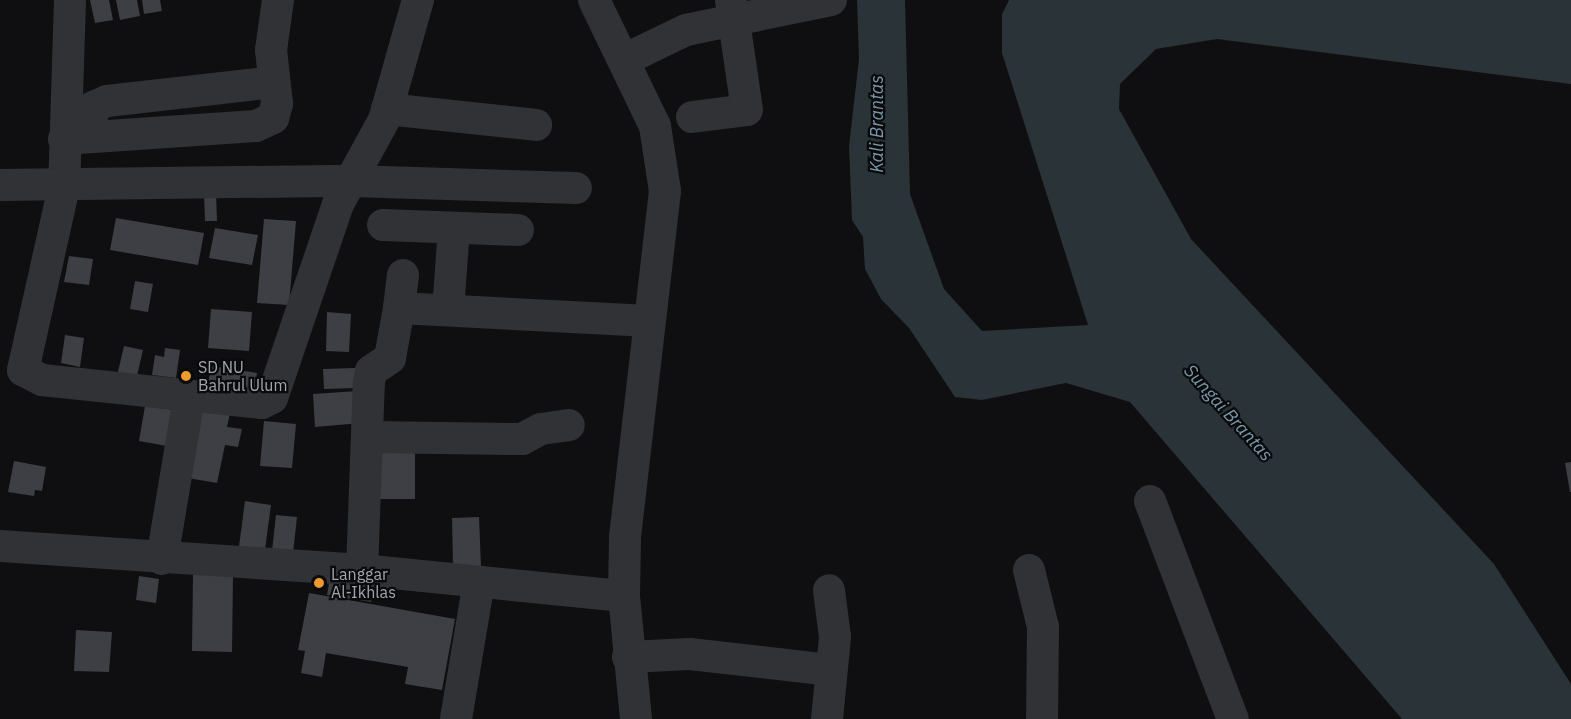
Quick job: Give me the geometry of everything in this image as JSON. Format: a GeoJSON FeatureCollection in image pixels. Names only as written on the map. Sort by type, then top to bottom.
{"type":"FeatureCollection","features":[{"type":"Feature","properties":{"kind":"street"},"geometry":{"type":"LineString","coordinates":[[70,0],[77,138]]}},
{"type":"Feature","properties":{"kind":"street"},"geometry":{"type":"LineString","coordinates":[[77,138],[256,126],[273,118],[278,0]]}},
{"type":"Feature","properties":{"kind":"street"},"geometry":{"type":"LineString","coordinates":[[273,82],[107,101],[93,106],[77,138],[64,187],[23,370],[42,380],[189,398],[269,402],[338,204],[352,181],[387,109],[418,0]]}},
{"type":"Feature","properties":{"kind":"street"},"geometry":{"type":"LineString","coordinates":[[594,0],[655,126],[665,191],[649,321],[624,596],[628,657],[636,719]]}},
{"type":"Feature","properties":{"kind":"street"},"geometry":{"type":"LineString","coordinates":[[624,60],[733,9],[831,0]]}},
{"type":"Feature","properties":{"kind":"street"},"geometry":{"type":"LineString","coordinates":[[692,117],[747,110],[733,9]]}},
{"type":"Feature","properties":{"kind":"street"},"geometry":{"type":"LineString","coordinates":[[387,109],[536,125]]}},
{"type":"Feature","properties":{"kind":"street"},"geometry":{"type":"LineString","coordinates":[[0,185],[64,187],[352,181],[576,188]]}},
{"type":"Feature","properties":{"kind":"street"},"geometry":{"type":"LineString","coordinates":[[383,225],[518,230]]}},
{"type":"Feature","properties":{"kind":"street"},"geometry":{"type":"LineString","coordinates":[[448,310],[454,228]]}},
{"type":"Feature","properties":{"kind":"street"},"geometry":{"type":"LineString","coordinates":[[362,570],[370,437],[371,371],[390,358],[403,275]]}},
{"type":"Feature","properties":{"kind":"street"},"geometry":{"type":"LineString","coordinates":[[399,308],[649,321]]}},
{"type":"Feature","properties":{"kind":"street"},"geometry":{"type":"LineString","coordinates":[[162,559],[189,398]]}},
{"type":"Feature","properties":{"kind":"street"},"geometry":{"type":"LineString","coordinates":[[370,437],[522,439],[541,429],[569,425]]}},
{"type":"Feature","properties":{"kind":"street"},"geometry":{"type":"LineString","coordinates":[[1150,501],[1233,719]]}},
{"type":"Feature","properties":{"kind":"street"},"geometry":{"type":"LineString","coordinates":[[0,546],[162,559],[362,570],[624,596]]}},
{"type":"Feature","properties":{"kind":"street"},"geometry":{"type":"LineString","coordinates":[[1029,570],[1043,627],[1042,719]]}},
{"type":"Feature","properties":{"kind":"street"},"geometry":{"type":"LineString","coordinates":[[456,719],[479,582]]}},
{"type":"Feature","properties":{"kind":"street"},"geometry":{"type":"LineString","coordinates":[[827,719],[835,637],[829,590]]}},
{"type":"Feature","properties":{"kind":"street"},"geometry":{"type":"LineString","coordinates":[[628,657],[690,654],[831,670]]}},
{"type":"Feature","properties":{"kind":"water"},"geometry":{"type":"Polygon","coordinates":[[[857,0],[905,0],[910,194],[944,289],[982,331],[1088,325],[1002,53],[1002,14],[1009,0],[1571,0],[1571,84],[1217,39],[1156,49],[1120,84],[1119,109],[1191,239],[1494,564],[1571,684],[1571,719],[1402,719],[1130,402],[1066,383],[982,400],[955,397],[909,328],[881,299],[865,269],[863,237],[852,220],[849,146],[859,59],[857,0]]]}},
{"type":"Feature","properties":{"kind":"building"},"geometry":{"type":"Polygon","coordinates":[[[90,0],[109,0],[113,20],[95,23],[90,0]]]}},
{"type":"Feature","properties":{"kind":"building"},"geometry":{"type":"Polygon","coordinates":[[[116,0],[137,0],[140,16],[120,20],[116,0]]]}},
{"type":"Feature","properties":{"kind":"building"},"geometry":{"type":"Polygon","coordinates":[[[142,0],[160,0],[162,11],[144,14],[142,0]]]}},
{"type":"Feature","properties":{"kind":"building"},"geometry":{"type":"Polygon","coordinates":[[[204,193],[216,193],[217,221],[205,221],[204,193]]]}},
{"type":"Feature","properties":{"kind":"building"},"geometry":{"type":"Polygon","coordinates":[[[116,218],[204,233],[198,265],[110,250],[116,218]]]}},
{"type":"Feature","properties":{"kind":"building"},"geometry":{"type":"Polygon","coordinates":[[[264,219],[296,221],[289,305],[257,303],[264,219]]]}},
{"type":"Feature","properties":{"kind":"building"},"geometry":{"type":"Polygon","coordinates":[[[215,228],[258,235],[252,265],[209,258],[215,228]]]}},
{"type":"Feature","properties":{"kind":"building"},"geometry":{"type":"Polygon","coordinates":[[[69,256],[93,259],[89,285],[64,282],[69,256]]]}},
{"type":"Feature","properties":{"kind":"building"},"geometry":{"type":"Polygon","coordinates":[[[135,281],[153,284],[148,312],[130,309],[135,281]]]}},
{"type":"Feature","properties":{"kind":"building"},"geometry":{"type":"Polygon","coordinates":[[[211,309],[252,312],[249,351],[208,348],[211,309]]]}},
{"type":"Feature","properties":{"kind":"building"},"geometry":{"type":"Polygon","coordinates":[[[327,312],[351,314],[349,352],[326,351],[327,312]]]}},
{"type":"Feature","properties":{"kind":"building"},"geometry":{"type":"Polygon","coordinates":[[[65,335],[84,338],[80,367],[61,363],[65,335]]]}},
{"type":"Feature","properties":{"kind":"building"},"geometry":{"type":"Polygon","coordinates":[[[124,346],[143,350],[136,380],[117,376],[124,346]]]}},
{"type":"Feature","properties":{"kind":"building"},"geometry":{"type":"Polygon","coordinates":[[[165,348],[180,350],[176,378],[152,375],[155,355],[164,357],[165,348]]]}},
{"type":"Feature","properties":{"kind":"building"},"geometry":{"type":"Polygon","coordinates":[[[211,366],[257,373],[254,391],[208,385],[211,366]]]}},
{"type":"Feature","properties":{"kind":"building"},"geometry":{"type":"Polygon","coordinates":[[[355,368],[356,388],[324,389],[323,369],[355,368]]]}},
{"type":"Feature","properties":{"kind":"building"},"geometry":{"type":"Polygon","coordinates":[[[358,391],[361,423],[315,427],[313,394],[358,391]]]}},
{"type":"Feature","properties":{"kind":"building"},"geometry":{"type":"Polygon","coordinates":[[[145,406],[173,410],[167,446],[139,441],[145,406]]]}},
{"type":"Feature","properties":{"kind":"building"},"geometry":{"type":"Polygon","coordinates":[[[203,408],[230,413],[227,427],[242,429],[238,447],[225,445],[217,483],[188,478],[203,408]]]}},
{"type":"Feature","properties":{"kind":"building"},"geometry":{"type":"Polygon","coordinates":[[[264,421],[296,424],[292,468],[260,466],[264,421]]]}},
{"type":"Feature","properties":{"kind":"building"},"geometry":{"type":"Polygon","coordinates":[[[379,452],[415,452],[415,499],[378,499],[379,452]]]}},
{"type":"Feature","properties":{"kind":"building"},"geometry":{"type":"Polygon","coordinates":[[[14,461],[46,467],[42,491],[35,490],[34,496],[8,492],[14,461]]]}},
{"type":"Feature","properties":{"kind":"building"},"geometry":{"type":"Polygon","coordinates":[[[1571,462],[1571,492],[1570,492],[1565,463],[1571,462]]]}},
{"type":"Feature","properties":{"kind":"building"},"geometry":{"type":"Polygon","coordinates":[[[245,501],[271,505],[264,557],[238,554],[245,501]]]}},
{"type":"Feature","properties":{"kind":"building"},"geometry":{"type":"Polygon","coordinates":[[[276,515],[297,517],[293,553],[272,551],[276,515]]]}},
{"type":"Feature","properties":{"kind":"building"},"geometry":{"type":"Polygon","coordinates":[[[479,517],[481,567],[453,568],[452,518],[479,517]]]}},
{"type":"Feature","properties":{"kind":"building"},"geometry":{"type":"Polygon","coordinates":[[[193,575],[233,575],[232,652],[192,651],[193,575]]]}},
{"type":"Feature","properties":{"kind":"building"},"geometry":{"type":"Polygon","coordinates":[[[139,576],[159,579],[156,603],[136,600],[139,576]]]}},
{"type":"Feature","properties":{"kind":"building"},"geometry":{"type":"Polygon","coordinates":[[[330,578],[374,585],[371,602],[327,595],[330,578]]]}},
{"type":"Feature","properties":{"kind":"building"},"geometry":{"type":"Polygon","coordinates":[[[309,593],[455,619],[442,690],[405,684],[408,667],[326,653],[322,677],[301,673],[305,651],[298,650],[309,593]]]}},
{"type":"Feature","properties":{"kind":"building"},"geometry":{"type":"Polygon","coordinates":[[[76,630],[112,632],[109,672],[74,671],[76,630]]]}},
{"type":"Feature","properties":{"kind":"place","name":"SD NU Bahrul Ulum"},"geometry":{"type":"Point","coordinates":[186,376]}},
{"type":"Feature","properties":{"kind":"place","name":"Langgar Al-Ikhlas"},"geometry":{"type":"Point","coordinates":[319,583]}},
{"type":"Feature","properties":{"kind":"water label","name":"Kali Brantas"},"geometry":{"type":"Point","coordinates":[877,124]}},
{"type":"Feature","properties":{"kind":"water label","name":"Sungai Brantas"},"geometry":{"type":"Point","coordinates":[1228,413]}}]}
